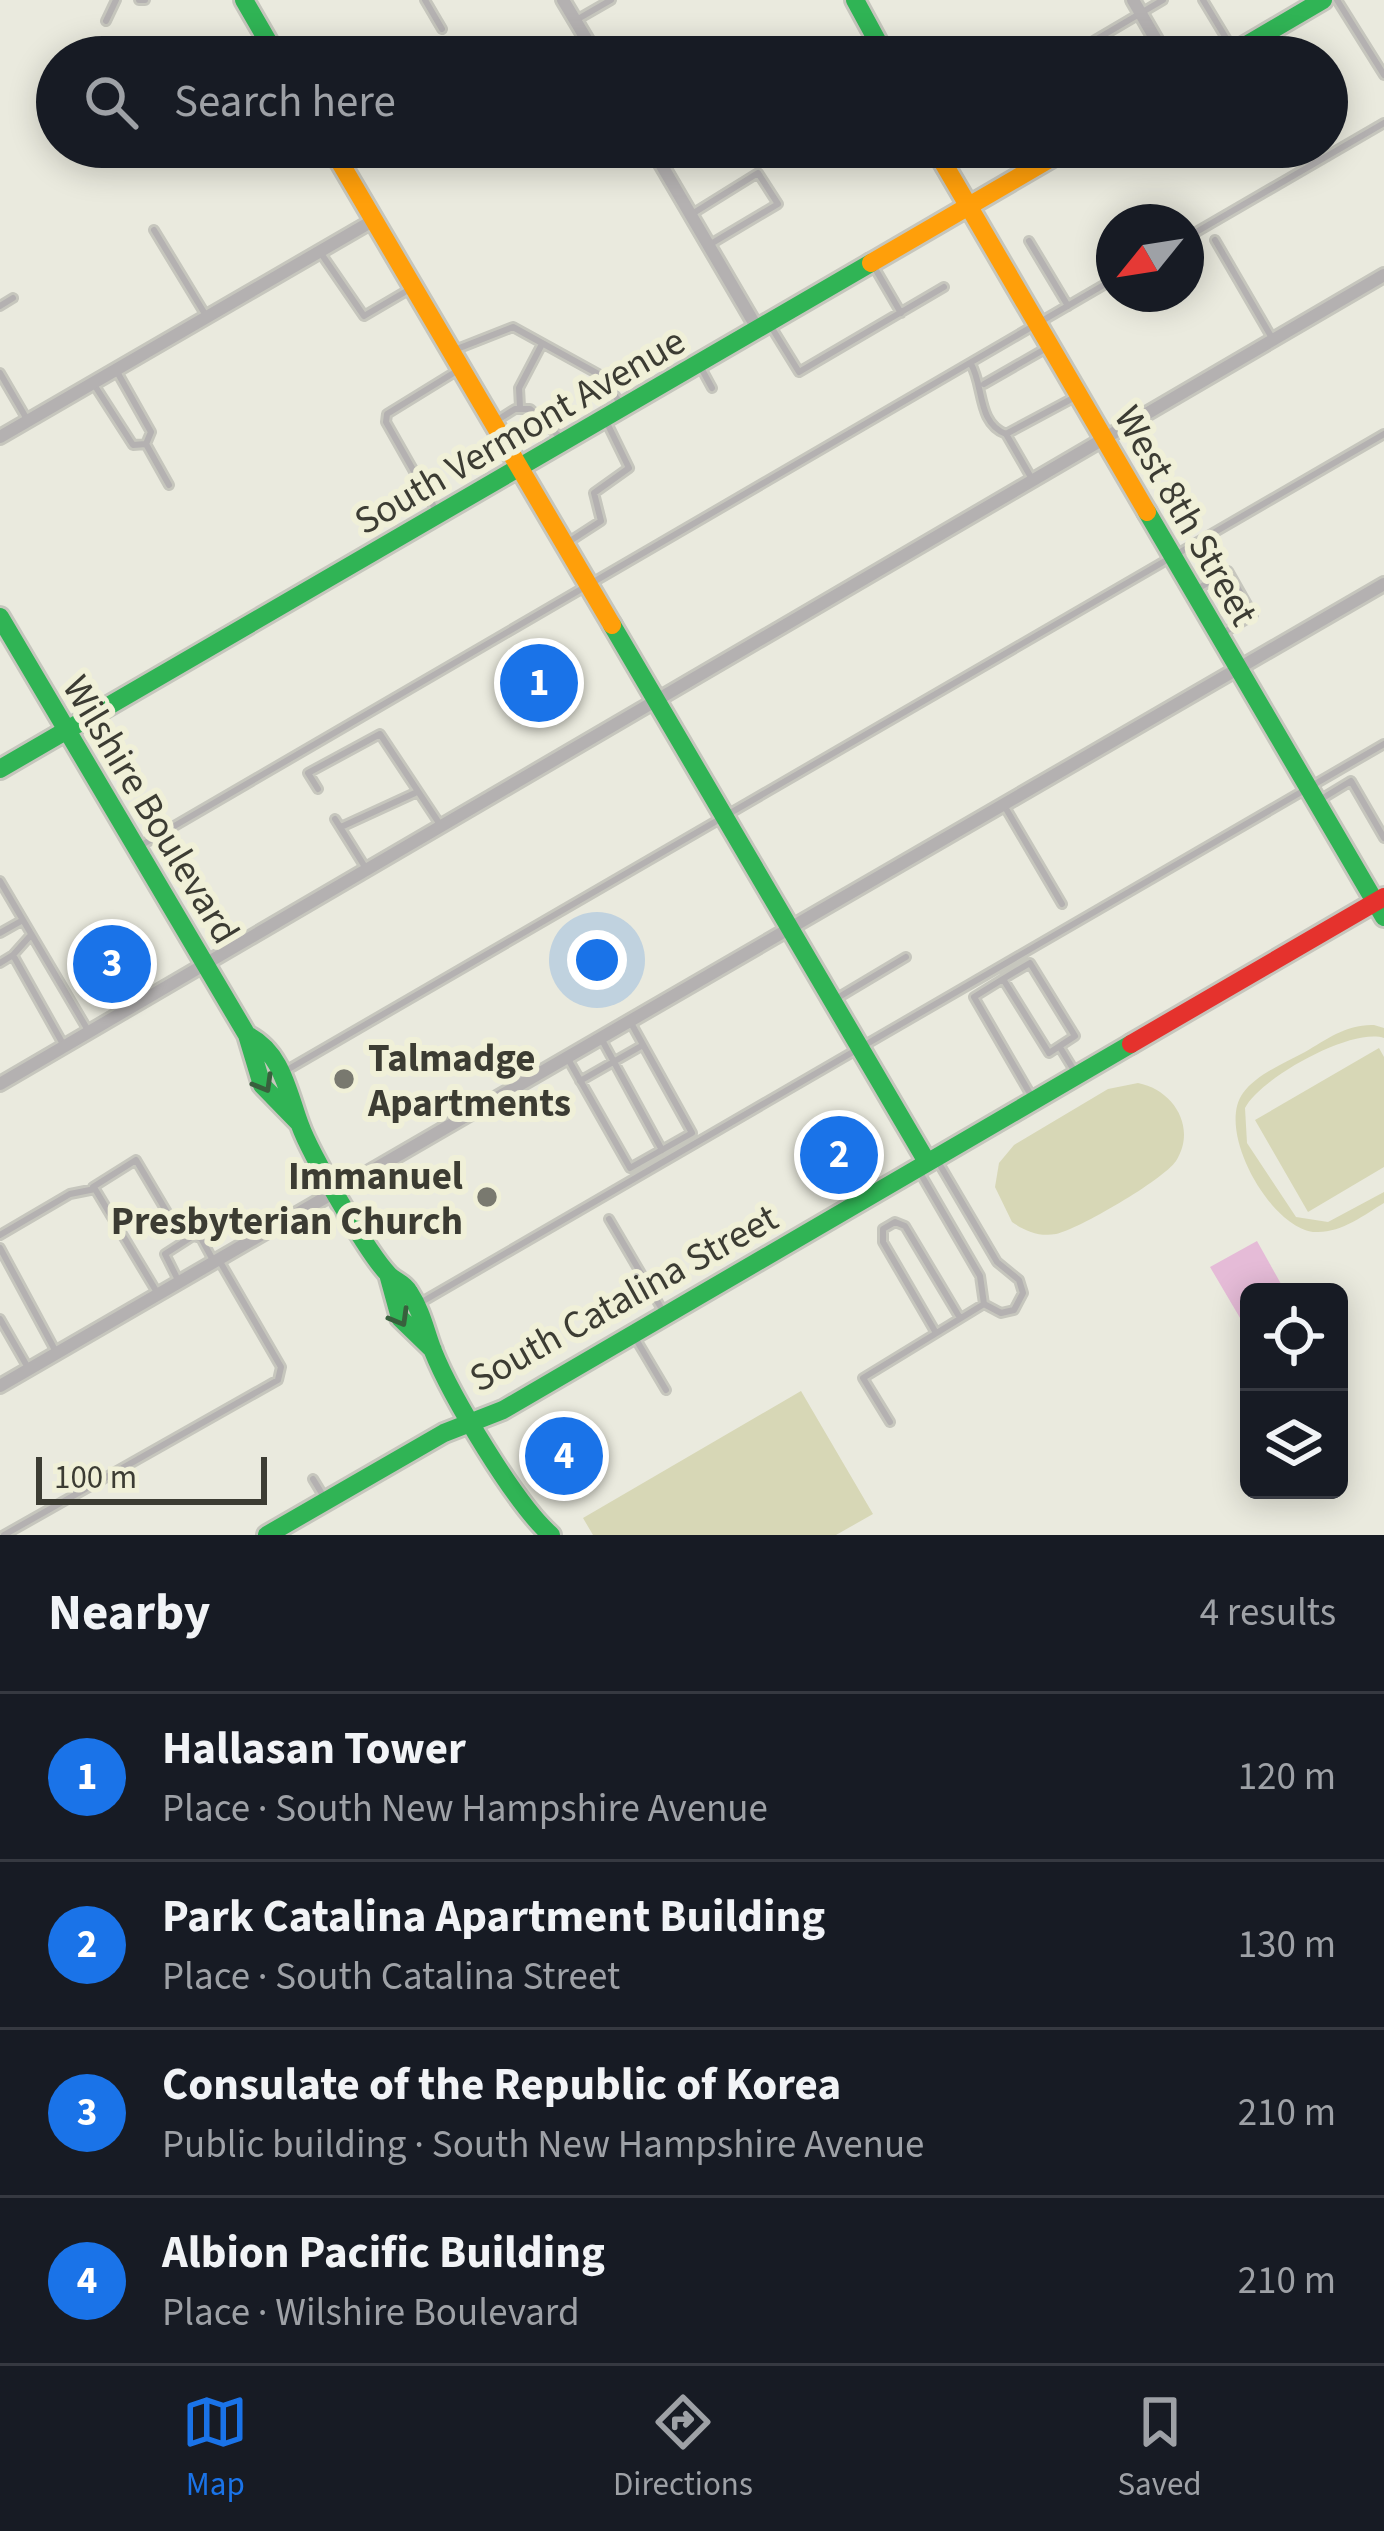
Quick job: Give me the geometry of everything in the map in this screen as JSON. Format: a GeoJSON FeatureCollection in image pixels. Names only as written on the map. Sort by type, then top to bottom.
{"type":"FeatureCollection","features":[{"type":"Feature","properties":{"kind":"main road"},"geometry":{"type":"LineString","coordinates":[[244,0],[265,36]]}},
{"type":"Feature","properties":{"kind":"main road"},"geometry":{"type":"LineString","coordinates":[[855,0],[875,36]]}},
{"type":"Feature","properties":{"kind":"main road"},"geometry":{"type":"LineString","coordinates":[[1262,36],[1323,0]]}},
{"type":"Feature","properties":{"kind":"main road"},"geometry":{"type":"LineString","coordinates":[[343,168],[926,1162]]}},
{"type":"Feature","properties":{"kind":"main road","name":"West 8th Street"},"geometry":{"type":"LineString","coordinates":[[945,168],[1381,905]]}},
{"type":"Feature","properties":{"kind":"main road","name":"South Vermont Avenue"},"geometry":{"type":"LineString","coordinates":[[0,769],[1034,168]]}},
{"type":"Feature","properties":{"kind":"main road","name":"Wilshire Boulevard"},"geometry":{"type":"LineString","coordinates":[[0,617],[247,1035],[247,1054],[281,1114],[298,1122]]}},
{"type":"Feature","properties":{"kind":"main road","name":"South Catalina Street"},"geometry":{"type":"LineString","coordinates":[[267,1535],[474,1419],[503,1410],[1077,1075],[1381,905]]}},
{"type":"Feature","properties":{"kind":"main road","name":"Wilshire Boulevard"},"geometry":{"type":"LineString","coordinates":[[247,1035],[264,1042],[298,1104],[298,1122],[388,1274],[406,1286],[433,1350],[534,1527],[551,1535]]}},
{"type":"Feature","properties":{"kind":"main road","name":"Wilshire Boulevard"},"geometry":{"type":"LineString","coordinates":[[388,1274],[388,1298],[410,1336],[433,1350]]}},
{"type":"Feature","properties":{"kind":"street"},"geometry":{"type":"LineString","coordinates":[[563,0],[585,36]]}},
{"type":"Feature","properties":{"kind":"street"},"geometry":{"type":"LineString","coordinates":[[1133,0],[1154,36]]}},
{"type":"Feature","properties":{"kind":"street"},"geometry":{"type":"LineString","coordinates":[[664,168],[763,325]]}},
{"type":"Feature","properties":{"kind":"street"},"geometry":{"type":"LineString","coordinates":[[0,437],[374,220]]}},
{"type":"Feature","properties":{"kind":"street"},"geometry":{"type":"LineString","coordinates":[[0,1082],[1384,275]]}},
{"type":"Feature","properties":{"kind":"street"},"geometry":{"type":"LineString","coordinates":[[0,1386],[790,933],[1384,584]]}},
{"type":"Feature","properties":{"kind":"lane"},"geometry":{"type":"LineString","coordinates":[[106,21],[116,0]]}},
{"type":"Feature","properties":{"kind":"lane"},"geometry":{"type":"LineString","coordinates":[[425,0],[442,29]]}},
{"type":"Feature","properties":{"kind":"lane"},"geometry":{"type":"LineString","coordinates":[[575,20],[611,0]]}},
{"type":"Feature","properties":{"kind":"lane"},"geometry":{"type":"LineString","coordinates":[[1103,36],[1163,0]]}},
{"type":"Feature","properties":{"kind":"lane"},"geometry":{"type":"LineString","coordinates":[[1203,0],[1221,36]]}},
{"type":"Feature","properties":{"kind":"lane"},"geometry":{"type":"LineString","coordinates":[[1337,0],[1384,75]]}},
{"type":"Feature","properties":{"kind":"lane"},"geometry":{"type":"LineString","coordinates":[[1348,144],[1384,123]]}},
{"type":"Feature","properties":{"kind":"lane"},"geometry":{"type":"LineString","coordinates":[[1204,228],[1307,168]]}},
{"type":"Feature","properties":{"kind":"lane"},"geometry":{"type":"LineString","coordinates":[[692,214],[758,173],[778,204],[709,245]]}},
{"type":"Feature","properties":{"kind":"lane"},"geometry":{"type":"LineString","coordinates":[[154,230],[207,317]]}},
{"type":"Feature","properties":{"kind":"lane"},"geometry":{"type":"LineString","coordinates":[[1215,240],[1274,341]]}},
{"type":"Feature","properties":{"kind":"lane"},"geometry":{"type":"LineString","coordinates":[[1030,241],[1068,306]]}},
{"type":"Feature","properties":{"kind":"lane"},"geometry":{"type":"LineString","coordinates":[[320,251],[364,316],[413,287]]}},
{"type":"Feature","properties":{"kind":"lane"},"geometry":{"type":"LineString","coordinates":[[871,262],[901,313]]}},
{"type":"Feature","properties":{"kind":"lane"},"geometry":{"type":"LineString","coordinates":[[763,325],[799,373],[944,287]]}},
{"type":"Feature","properties":{"kind":"lane"},"geometry":{"type":"LineString","coordinates":[[137,848],[1096,290]]}},
{"type":"Feature","properties":{"kind":"lane"},"geometry":{"type":"LineString","coordinates":[[0,305],[13,298]]}},
{"type":"Feature","properties":{"kind":"lane"},"geometry":{"type":"LineString","coordinates":[[439,515],[386,422],[387,414],[456,361],[513,327],[600,376],[623,407]]}},
{"type":"Feature","properties":{"kind":"lane"},"geometry":{"type":"LineString","coordinates":[[520,407],[519,388],[541,346]]}},
{"type":"Feature","properties":{"kind":"lane"},"geometry":{"type":"LineString","coordinates":[[983,385],[1048,347]]}},
{"type":"Feature","properties":{"kind":"lane"},"geometry":{"type":"LineString","coordinates":[[698,363],[712,388]]}},
{"type":"Feature","properties":{"kind":"lane"},"geometry":{"type":"LineString","coordinates":[[971,363],[983,385],[984,412],[996,430],[1006,434],[1034,482]]}},
{"type":"Feature","properties":{"kind":"lane"},"geometry":{"type":"LineString","coordinates":[[116,370],[151,432],[146,444]]}},
{"type":"Feature","properties":{"kind":"lane"},"geometry":{"type":"LineString","coordinates":[[0,373],[28,421]]}},
{"type":"Feature","properties":{"kind":"lane"},"geometry":{"type":"LineString","coordinates":[[93,383],[133,445],[146,444]]}},
{"type":"Feature","properties":{"kind":"lane"},"geometry":{"type":"LineString","coordinates":[[1006,434],[1078,396]]}},
{"type":"Feature","properties":{"kind":"lane"},"geometry":{"type":"LineString","coordinates":[[493,423],[520,407],[541,414],[563,441]]}},
{"type":"Feature","properties":{"kind":"lane"},"geometry":{"type":"LineString","coordinates":[[564,545],[601,520],[594,494],[628,467],[604,418]]}},
{"type":"Feature","properties":{"kind":"lane"},"geometry":{"type":"LineString","coordinates":[[281,1074],[1384,434]]}},
{"type":"Feature","properties":{"kind":"lane"},"geometry":{"type":"LineString","coordinates":[[146,444],[169,485]]}},
{"type":"Feature","properties":{"kind":"lane"},"geometry":{"type":"LineString","coordinates":[[1194,590],[1228,571],[1253,615],[1220,634]]}},
{"type":"Feature","properties":{"kind":"lane"},"geometry":{"type":"LineString","coordinates":[[318,789],[308,773],[380,734],[441,826]]}},
{"type":"Feature","properties":{"kind":"lane"},"geometry":{"type":"LineString","coordinates":[[417,1305],[1312,795],[1384,744]]}},
{"type":"Feature","properties":{"kind":"lane"},"geometry":{"type":"LineString","coordinates":[[1312,795],[1351,781],[1384,838]]}},
{"type":"Feature","properties":{"kind":"lane"},"geometry":{"type":"LineString","coordinates":[[341,827],[415,793]]}},
{"type":"Feature","properties":{"kind":"lane"},"geometry":{"type":"LineString","coordinates":[[1003,804],[1062,904]]}},
{"type":"Feature","properties":{"kind":"lane"},"geometry":{"type":"LineString","coordinates":[[335,818],[366,869]]}},
{"type":"Feature","properties":{"kind":"lane"},"geometry":{"type":"LineString","coordinates":[[0,880],[89,1032]]}},
{"type":"Feature","properties":{"kind":"lane"},"geometry":{"type":"LineString","coordinates":[[0,933],[23,920]]}},
{"type":"Feature","properties":{"kind":"lane"},"geometry":{"type":"LineString","coordinates":[[0,963],[32,935]]}},
{"type":"Feature","properties":{"kind":"lane"},"geometry":{"type":"LineString","coordinates":[[13,955],[65,1047]]}},
{"type":"Feature","properties":{"kind":"lane"},"geometry":{"type":"LineString","coordinates":[[831,1002],[906,957]]}},
{"type":"Feature","properties":{"kind":"lane"},"geometry":{"type":"LineString","coordinates":[[1003,979],[1049,1053],[1075,1036],[1030,963],[1003,979],[974,997],[1034,1100]]}},
{"type":"Feature","properties":{"kind":"lane"},"geometry":{"type":"LineString","coordinates":[[568,1059],[630,1168],[692,1133],[631,1023]]}},
{"type":"Feature","properties":{"kind":"lane"},"geometry":{"type":"LineString","coordinates":[[602,1040],[662,1150]]}},
{"type":"Feature","properties":{"kind":"lane"},"geometry":{"type":"LineString","coordinates":[[580,1081],[643,1045]]}},
{"type":"Feature","properties":{"kind":"lane"},"geometry":{"type":"LineString","coordinates":[[1061,1049],[1077,1075]]}},
{"type":"Feature","properties":{"kind":"lane"},"geometry":{"type":"LineString","coordinates":[[0,1234],[136,1160],[184,1241]]}},
{"type":"Feature","properties":{"kind":"lane"},"geometry":{"type":"LineString","coordinates":[[926,1162],[980,1276],[984,1304]]}},
{"type":"Feature","properties":{"kind":"lane"},"geometry":{"type":"LineString","coordinates":[[926,1162],[997,1262],[1022,1286],[1014,1310],[1001,1313],[984,1304]]}},
{"type":"Feature","properties":{"kind":"lane"},"geometry":{"type":"LineString","coordinates":[[92,1188],[158,1294]]}},
{"type":"Feature","properties":{"kind":"lane"},"geometry":{"type":"LineString","coordinates":[[609,1219],[665,1314]]}},
{"type":"Feature","properties":{"kind":"lane"},"geometry":{"type":"LineString","coordinates":[[936,1333],[883,1242],[883,1229],[895,1222],[905,1226],[960,1318]]}},
{"type":"Feature","properties":{"kind":"lane"},"geometry":{"type":"LineString","coordinates":[[4,1535],[278,1381],[281,1367],[197,1235],[165,1254],[179,1282]]}},
{"type":"Feature","properties":{"kind":"lane"},"geometry":{"type":"LineString","coordinates":[[0,1248],[57,1353]]}},
{"type":"Feature","properties":{"kind":"lane"},"geometry":{"type":"LineString","coordinates":[[890,1422],[862,1378],[984,1304]]}},
{"type":"Feature","properties":{"kind":"lane"},"geometry":{"type":"LineString","coordinates":[[0,1319],[29,1370]]}},
{"type":"Feature","properties":{"kind":"lane"},"geometry":{"type":"LineString","coordinates":[[633,1333],[666,1390]]}},
{"type":"Feature","properties":{"kind":"lane"},"geometry":{"type":"LineString","coordinates":[[314,1479],[326,1501]]}},
{"type":"Feature","properties":{"kind":"green space"},"geometry":{"type":"Polygon","coordinates":[[[1374,1025],[1384,1028],[1384,1038],[1351,1040],[1308,1058],[1269,1083],[1245,1108],[1247,1143],[1296,1217],[1328,1222],[1384,1192],[1384,1203],[1343,1226],[1325,1232],[1299,1227],[1266,1198],[1253,1176],[1236,1131],[1236,1110],[1243,1093],[1263,1075],[1338,1033],[1374,1025]]]}},
{"type":"Feature","properties":{"kind":"green space"},"geometry":{"type":"Polygon","coordinates":[[[1379,1048],[1384,1057],[1384,1167],[1308,1212],[1255,1120],[1379,1048]]]}},
{"type":"Feature","properties":{"kind":"green space"},"geometry":{"type":"Polygon","coordinates":[[[1138,1083],[1162,1094],[1178,1112],[1184,1136],[1176,1161],[1138,1191],[1067,1230],[1038,1234],[1012,1222],[995,1187],[999,1163],[1014,1145],[1108,1089],[1138,1083]]]}},
{"type":"Feature","properties":{"kind":"green space"},"geometry":{"type":"Polygon","coordinates":[[[801,1391],[873,1514],[836,1535],[593,1535],[583,1518],[801,1391]]]}},
{"type":"Feature","properties":{"kind":"shaded area"},"geometry":{"type":"Polygon","coordinates":[[[1257,1241],[1281,1283],[1240,1283],[1240,1318],[1210,1267],[1257,1241]]]}},
{"type":"Feature","properties":{"kind":"traffic: fast"},"geometry":{"type":"LineString","coordinates":[[244,0],[265,36]]}},
{"type":"Feature","properties":{"kind":"traffic: fast"},"geometry":{"type":"LineString","coordinates":[[855,0],[875,36]]}},
{"type":"Feature","properties":{"kind":"traffic: fast"},"geometry":{"type":"LineString","coordinates":[[1262,36],[1323,0]]}},
{"type":"Feature","properties":{"kind":"traffic: fast"},"geometry":{"type":"LineString","coordinates":[[0,769],[871,263]]}},
{"type":"Feature","properties":{"kind":"traffic: fast"},"geometry":{"type":"LineString","coordinates":[[1147,512],[1384,917]]}},
{"type":"Feature","properties":{"kind":"traffic: fast"},"geometry":{"type":"LineString","coordinates":[[0,617],[247,1035],[262,1085],[298,1122]]}},
{"type":"Feature","properties":{"kind":"traffic: fast"},"geometry":{"type":"LineString","coordinates":[[612,625],[927,1162]]}},
{"type":"Feature","properties":{"kind":"traffic: fast"},"geometry":{"type":"LineString","coordinates":[[247,1035],[276,1063],[306,1139],[354,1226],[380,1264],[413,1299],[442,1371],[486,1449],[520,1500],[551,1535]]}},
{"type":"Feature","properties":{"kind":"traffic: fast"},"geometry":{"type":"LineString","coordinates":[[267,1535],[444,1433],[503,1410],[1131,1044]]}},
{"type":"Feature","properties":{"kind":"traffic: fast"},"geometry":{"type":"LineString","coordinates":[[388,1274],[400,1318],[433,1350]]}},
{"type":"Feature","properties":{"kind":"traffic: slow"},"geometry":{"type":"LineString","coordinates":[[343,168],[612,625]]}},
{"type":"Feature","properties":{"kind":"traffic: slow"},"geometry":{"type":"LineString","coordinates":[[946,168],[1147,512]]}},
{"type":"Feature","properties":{"kind":"traffic: slow"},"geometry":{"type":"LineString","coordinates":[[871,263],[1034,168]]}},
{"type":"Feature","properties":{"kind":"traffic: jam"},"geometry":{"type":"LineString","coordinates":[[1131,1044],[1384,897]]}},
{"type":"Feature","properties":{"kind":"place","name":"Hallasan Tower"},"geometry":{"type":"Point","coordinates":[539,683]}},
{"type":"Feature","properties":{"kind":"place","name":"Consulate of the Republic of Korea"},"geometry":{"type":"Point","coordinates":[112,964]}},
{"type":"Feature","properties":{"kind":"place","name":"Talmadge Apartments"},"geometry":{"type":"Point","coordinates":[344,1079]}},
{"type":"Feature","properties":{"kind":"place","name":"Park Catalina Apartment Building"},"geometry":{"type":"Point","coordinates":[839,1155]}},
{"type":"Feature","properties":{"kind":"place","name":"Immanuel Presbyterian Church"},"geometry":{"type":"Point","coordinates":[487,1197]}},
{"type":"Feature","properties":{"kind":"place","name":"Albion Pacific Building"},"geometry":{"type":"Point","coordinates":[564,1456]}}]}
